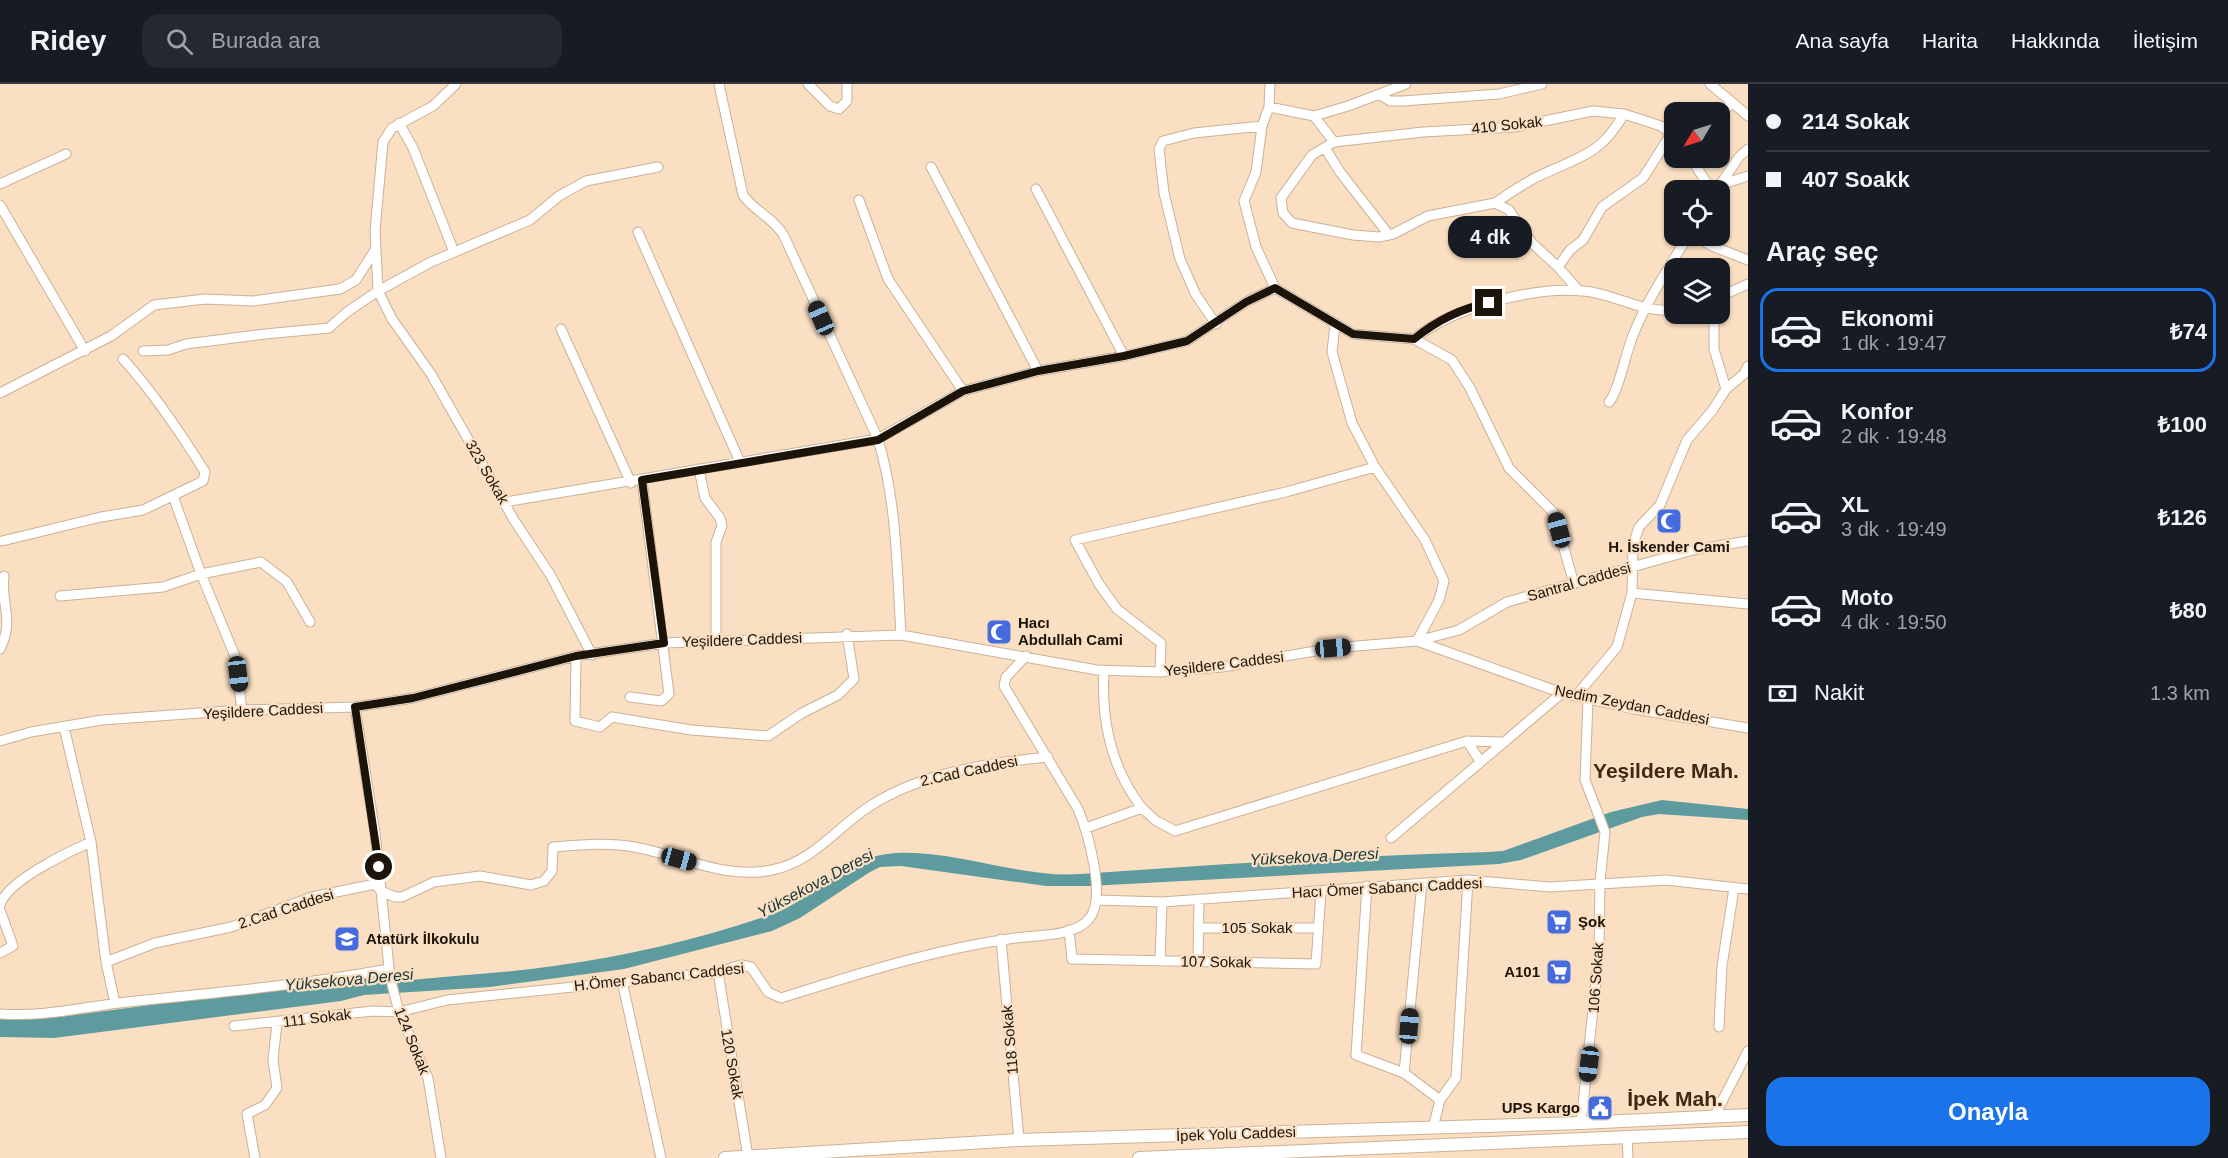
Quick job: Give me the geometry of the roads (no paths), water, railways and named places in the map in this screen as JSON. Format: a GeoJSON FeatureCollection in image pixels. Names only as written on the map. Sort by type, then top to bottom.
{"type":"FeatureCollection","features":[{"type":"Feature","properties":{"kind":"highway","name":"İpek Yolu Caddesi"},"geometry":{"type":"LineString","coordinates":[[724,1158],[1019,1140],[1581,1124],[1714,1115],[1748,1115]]}},
{"type":"Feature","properties":{"kind":"highway","name":"İpek Yolu Caddesi"},"geometry":{"type":"LineString","coordinates":[[1139,1158],[1748,1132]]}},
{"type":"Feature","properties":{"kind":"street"},"geometry":{"type":"LineString","coordinates":[[378,291],[375,250],[383,141],[399,123],[433,106],[456,84]]}},
{"type":"Feature","properties":{"kind":"street"},"geometry":{"type":"LineString","coordinates":[[719,84],[743,195],[748,202],[773,220],[784,236],[878,440],[885,464],[895,522],[901,635]]}},
{"type":"Feature","properties":{"kind":"street"},"geometry":{"type":"LineString","coordinates":[[808,84],[830,106],[839,109],[846,101],[847,84]]}},
{"type":"Feature","properties":{"kind":"street"},"geometry":{"type":"LineString","coordinates":[[1270,84],[1269,107],[1262,126],[1256,172],[1244,201],[1256,247],[1275,288],[1353,334],[1414,339],[1452,360],[1470,388],[1509,468],[1554,513],[1574,584]]}},
{"type":"Feature","properties":{"kind":"street"},"geometry":{"type":"LineString","coordinates":[[1269,107],[1314,116],[1380,95],[1406,84]]}},
{"type":"Feature","properties":{"kind":"street"},"geometry":{"type":"LineString","coordinates":[[1380,95],[1390,101],[1403,101],[1499,94],[1542,84]]}},
{"type":"Feature","properties":{"kind":"street"},"geometry":{"type":"LineString","coordinates":[[1710,84],[1748,116]]}},
{"type":"Feature","properties":{"kind":"street","name":"410 Sokak"},"geometry":{"type":"LineString","coordinates":[[1335,142],[1423,132],[1515,127],[1593,111],[1624,114],[1664,128]]}},
{"type":"Feature","properties":{"kind":"street"},"geometry":{"type":"LineString","coordinates":[[1314,116],[1335,142],[1312,154],[1292,180],[1281,198],[1283,213],[1292,223],[1353,235],[1389,235],[1428,216],[1496,203],[1537,177],[1594,151],[1616,128],[1624,114]]}},
{"type":"Feature","properties":{"kind":"street"},"geometry":{"type":"LineString","coordinates":[[399,123],[413,148],[454,252]]}},
{"type":"Feature","properties":{"kind":"street"},"geometry":{"type":"LineString","coordinates":[[1216,324],[1196,295],[1180,259],[1164,193],[1159,149],[1163,141],[1194,133],[1262,126]]}},
{"type":"Feature","properties":{"kind":"street"},"geometry":{"type":"LineString","coordinates":[[1558,267],[1570,250],[1583,240],[1602,207],[1647,173],[1664,147]]}},
{"type":"Feature","properties":{"kind":"street"},"geometry":{"type":"LineString","coordinates":[[1325,148],[1340,172],[1389,235]]}},
{"type":"Feature","properties":{"kind":"street"},"geometry":{"type":"LineString","coordinates":[[1722,180],[1748,149]]}},
{"type":"Feature","properties":{"kind":"street"},"geometry":{"type":"LineString","coordinates":[[0,184],[66,154]]}},
{"type":"Feature","properties":{"kind":"street"},"geometry":{"type":"LineString","coordinates":[[143,351],[168,350],[186,344],[329,328],[347,312],[378,291],[430,262],[530,220],[559,196],[586,181],[658,167]]}},
{"type":"Feature","properties":{"kind":"street"},"geometry":{"type":"LineString","coordinates":[[931,167],[1038,371]]}},
{"type":"Feature","properties":{"kind":"street"},"geometry":{"type":"LineString","coordinates":[[1699,168],[1708,180]]}},
{"type":"Feature","properties":{"kind":"street"},"geometry":{"type":"LineString","coordinates":[[1730,183],[1748,176]]}},
{"type":"Feature","properties":{"kind":"street"},"geometry":{"type":"LineString","coordinates":[[1036,189],[1124,356]]}},
{"type":"Feature","properties":{"kind":"street"},"geometry":{"type":"LineString","coordinates":[[859,200],[888,279],[963,391]]}},
{"type":"Feature","properties":{"kind":"street"},"geometry":{"type":"LineString","coordinates":[[1496,203],[1509,210],[1532,243],[1579,291]]}},
{"type":"Feature","properties":{"kind":"street"},"geometry":{"type":"LineString","coordinates":[[0,204],[85,351]]}},
{"type":"Feature","properties":{"kind":"street"},"geometry":{"type":"LineString","coordinates":[[638,232],[740,462]]}},
{"type":"Feature","properties":{"kind":"street"},"geometry":{"type":"LineString","coordinates":[[1609,402],[1617,394],[1618,378],[1645,308],[1682,246]]}},
{"type":"Feature","properties":{"kind":"street"},"geometry":{"type":"LineString","coordinates":[[1712,246],[1748,260]]}},
{"type":"Feature","properties":{"kind":"street"},"geometry":{"type":"LineString","coordinates":[[0,393],[85,351],[111,336],[154,305],[205,298],[254,301],[340,289],[356,280],[375,250]]}},
{"type":"Feature","properties":{"kind":"street"},"geometry":{"type":"LineString","coordinates":[[1730,292],[1748,284]]}},
{"type":"Feature","properties":{"kind":"street"},"geometry":{"type":"LineString","coordinates":[[505,502],[631,483],[740,462],[878,440],[963,391],[1038,371],[1124,356],[1187,341],[1216,324],[1246,302],[1275,288]]}},
{"type":"Feature","properties":{"kind":"street","name":"323 Sokak"},"geometry":{"type":"LineString","coordinates":[[378,291],[392,319],[431,374],[551,576],[592,655]]}},
{"type":"Feature","properties":{"kind":"street"},"geometry":{"type":"LineString","coordinates":[[1414,339],[1428,327],[1472,306],[1557,291],[1579,291],[1645,308],[1664,309]]}},
{"type":"Feature","properties":{"kind":"street"},"geometry":{"type":"LineString","coordinates":[[1335,324],[1332,352],[1352,423],[1375,467],[1425,540],[1444,581],[1439,600],[1417,641]]}},
{"type":"Feature","properties":{"kind":"street"},"geometry":{"type":"LineString","coordinates":[[1714,324],[1714,349],[1726,389]]}},
{"type":"Feature","properties":{"kind":"street"},"geometry":{"type":"LineString","coordinates":[[561,329],[631,483]]}},
{"type":"Feature","properties":{"kind":"street"},"geometry":{"type":"LineString","coordinates":[[2,541],[101,517],[143,510],[203,481],[205,471],[144,382],[123,359]]}},
{"type":"Feature","properties":{"kind":"street"},"geometry":{"type":"LineString","coordinates":[[1576,696],[1617,647],[1632,593],[1633,545],[1639,527],[1660,506],[1687,440],[1712,411],[1726,389],[1746,372]]}},
{"type":"Feature","properties":{"kind":"street"},"geometry":{"type":"LineString","coordinates":[[1160,672],[1161,643],[1117,609],[1099,584],[1075,540],[1286,492],[1375,467]]}},
{"type":"Feature","properties":{"kind":"street"},"geometry":{"type":"LineString","coordinates":[[699,470],[705,498],[720,518],[722,526],[716,542],[716,642]]}},
{"type":"Feature","properties":{"kind":"street"},"geometry":{"type":"LineString","coordinates":[[630,697],[661,701],[669,694],[642,480]]}},
{"type":"Feature","properties":{"kind":"street"},"geometry":{"type":"LineString","coordinates":[[173,496],[201,574],[236,656],[242,710]]}},
{"type":"Feature","properties":{"kind":"street","name":"Santral Caddesi"},"geometry":{"type":"LineString","coordinates":[[1417,641],[1460,630],[1507,603],[1693,550],[1748,541]]}},
{"type":"Feature","properties":{"kind":"street"},"geometry":{"type":"LineString","coordinates":[[60,596],[164,587],[201,574],[261,561],[287,582],[310,622]]}},
{"type":"Feature","properties":{"kind":"street"},"geometry":{"type":"LineString","coordinates":[[0,650],[8,625],[1,588],[4,576]]}},
{"type":"Feature","properties":{"kind":"street"},"geometry":{"type":"LineString","coordinates":[[1632,593],[1748,604]]}},
{"type":"Feature","properties":{"kind":"street"},"geometry":{"type":"LineString","coordinates":[[576,656],[575,721],[600,727],[612,717],[691,730],[768,736],[802,713],[838,695],[854,679],[847,634]]}},
{"type":"Feature","properties":{"kind":"street","name":"Yeşildere Caddesi"},"geometry":{"type":"LineString","coordinates":[[0,741],[102,720],[242,710],[355,707],[413,698],[576,656],[664,643],[847,634],[901,635],[1104,670],[1160,672],[1222,667],[1333,648],[1417,641]]}},
{"type":"Feature","properties":{"kind":"street","name":"Nedim Zeydan Caddesi"},"geometry":{"type":"LineString","coordinates":[[1417,641],[1562,693],[1588,700],[1748,728]]}},
{"type":"Feature","properties":{"kind":"street"},"geometry":{"type":"LineString","coordinates":[[1026,656],[1006,677],[1004,686],[1068,790],[1086,828],[1093,864],[1096,896],[1089,919],[1069,930]]}},
{"type":"Feature","properties":{"kind":"street"},"geometry":{"type":"LineString","coordinates":[[1104,670],[1104,704],[1117,767],[1127,789],[1142,808],[1155,820],[1175,831],[1467,741],[1502,742]]}},
{"type":"Feature","properties":{"kind":"street"},"geometry":{"type":"LineString","coordinates":[[1391,838],[1562,693]]}},
{"type":"Feature","properties":{"kind":"street","name":"106 Sokak"},"geometry":{"type":"LineString","coordinates":[[1581,1124],[1599,952],[1600,882],[1605,832],[1585,780],[1584,756],[1589,722],[1588,700]]}},
{"type":"Feature","properties":{"kind":"street","name":"124 Sokak"},"geometry":{"type":"LineString","coordinates":[[355,707],[375,833],[394,995],[399,1012],[428,1078],[441,1158]]}},
{"type":"Feature","properties":{"kind":"street"},"geometry":{"type":"LineString","coordinates":[[64,727],[91,842],[106,962],[115,1004]]}},
{"type":"Feature","properties":{"kind":"street"},"geometry":{"type":"LineString","coordinates":[[1467,741],[1480,761]]}},
{"type":"Feature","properties":{"kind":"street","name":"2.Cad Caddesi"},"geometry":{"type":"LineString","coordinates":[[106,962],[155,943],[231,927],[312,897],[375,884],[381,891],[395,897],[402,897],[434,882],[480,876],[531,885],[544,881],[552,871],[553,847],[635,847],[733,873],[775,870],[807,858],[869,807],[912,784],[1004,761],[1048,757]]}},
{"type":"Feature","properties":{"kind":"street"},"geometry":{"type":"LineString","coordinates":[[1086,828],[1142,808]]}},
{"type":"Feature","properties":{"kind":"street"},"geometry":{"type":"LineString","coordinates":[[0,905],[6,893],[57,856],[91,842]]}},
{"type":"Feature","properties":{"kind":"street"},"geometry":{"type":"LineString","coordinates":[[1433,1128],[1440,1100],[1456,1078],[1468,880]]}},
{"type":"Feature","properties":{"kind":"street","name":"Hacı Ömer Sabancı Caddesi"},"geometry":{"type":"LineString","coordinates":[[1096,896],[1162,902],[1468,880],[1550,887],[1600,882],[1666,880],[1748,889]]}},
{"type":"Feature","properties":{"kind":"street"},"geometry":{"type":"LineString","coordinates":[[1404,1073],[1422,883]]}},
{"type":"Feature","properties":{"kind":"street"},"geometry":{"type":"LineString","coordinates":[[1368,886],[1356,1055],[1404,1073],[1440,1100]]}},
{"type":"Feature","properties":{"kind":"street"},"geometry":{"type":"LineString","coordinates":[[1719,1027],[1722,966],[1734,888]]}},
{"type":"Feature","properties":{"kind":"street","name":"107 Sokak"},"geometry":{"type":"LineString","coordinates":[[1069,930],[1072,959],[1316,964],[1321,891]]}},
{"type":"Feature","properties":{"kind":"street"},"geometry":{"type":"LineString","coordinates":[[1198,962],[1199,898]]}},
{"type":"Feature","properties":{"kind":"street"},"geometry":{"type":"LineString","coordinates":[[1160,961],[1162,902]]}},
{"type":"Feature","properties":{"kind":"street"},"geometry":{"type":"LineString","coordinates":[[0,910],[13,946],[0,953]]}},
{"type":"Feature","properties":{"kind":"street","name":"105 Sokak"},"geometry":{"type":"LineString","coordinates":[[1198,928],[1317,928]]}},
{"type":"Feature","properties":{"kind":"street","name":"H.Ömer Sabancı Caddesi"},"geometry":{"type":"LineString","coordinates":[[399,1012],[447,1000],[718,972],[741,965],[751,967],[768,992],[781,998],[948,949],[1069,930]]}},
{"type":"Feature","properties":{"kind":"street","name":"118 Sokak"},"geometry":{"type":"LineString","coordinates":[[1001,939],[1019,1140]]}},
{"type":"Feature","properties":{"kind":"street","name":"120 Sokak"},"geometry":{"type":"LineString","coordinates":[[718,972],[748,1156]]}},
{"type":"Feature","properties":{"kind":"street"},"geometry":{"type":"LineString","coordinates":[[0,1014],[50,1015],[115,1004],[390,973]]}},
{"type":"Feature","properties":{"kind":"street"},"geometry":{"type":"LineString","coordinates":[[622,981],[661,1158]]}},
{"type":"Feature","properties":{"kind":"street","name":"111 Sokak"},"geometry":{"type":"LineString","coordinates":[[234,1026],[373,1011],[399,1012]]}},
{"type":"Feature","properties":{"kind":"street"},"geometry":{"type":"LineString","coordinates":[[255,1158],[247,1113],[265,1105],[276,1088],[273,1060],[277,1023]]}},
{"type":"Feature","properties":{"kind":"street"},"geometry":{"type":"LineString","coordinates":[[1714,1115],[1748,1052]]}},
{"type":"Feature","properties":{"kind":"street"},"geometry":{"type":"LineString","coordinates":[[1628,1136],[1628,1158]]}},
{"type":"Feature","properties":{"kind":"water"},"geometry":{"type":"Polygon","coordinates":[[[1662,800],[1748,809],[1748,820],[1659,814],[1642,817],[1521,860],[1499,864],[1089,886],[1046,886],[901,866],[880,867],[800,918],[772,931],[624,969],[490,987],[364,995],[341,1001],[54,1038],[0,1037],[0,1018],[59,1017],[342,980],[398,978],[411,980],[518,970],[636,952],[717,932],[770,915],[785,909],[852,866],[881,855],[928,854],[1031,872],[1080,874],[1335,858],[1489,852],[1503,851],[1611,812],[1662,800]]]}},
{"type":"Feature","properties":{"kind":"place","name":"H. İskender Cami"},"geometry":{"type":"Point","coordinates":[1669,521]}},
{"type":"Feature","properties":{"kind":"place","name":"Hacı Abdullah Cami"},"geometry":{"type":"Point","coordinates":[999,632]}},
{"type":"Feature","properties":{"kind":"place","name":"Şok"},"geometry":{"type":"Point","coordinates":[1559,922]}},
{"type":"Feature","properties":{"kind":"place","name":"Atatürk İlkokulu"},"geometry":{"type":"Point","coordinates":[347,939]}},
{"type":"Feature","properties":{"kind":"place","name":"A101"},"geometry":{"type":"Point","coordinates":[1559,972]}},
{"type":"Feature","properties":{"kind":"place","name":"UPS Kargo"},"geometry":{"type":"Point","coordinates":[1600,1108]}},
{"type":"Feature","properties":{"kind":"district","name":"Yeşildere Mah."},"geometry":{"type":"Point","coordinates":[1666,771]}},
{"type":"Feature","properties":{"kind":"district","name":"İpek Mah."},"geometry":{"type":"Point","coordinates":[1675,1099]}},
{"type":"Feature","properties":{"kind":"water label","name":"Yüksekova Deresi"},"geometry":{"type":"Point","coordinates":[1314,856]}},
{"type":"Feature","properties":{"kind":"water label","name":"Yüksekova Deresi"},"geometry":{"type":"Point","coordinates":[815,883]}},
{"type":"Feature","properties":{"kind":"water label","name":"Yüksekova Deresi"},"geometry":{"type":"Point","coordinates":[349,979]}}]}
